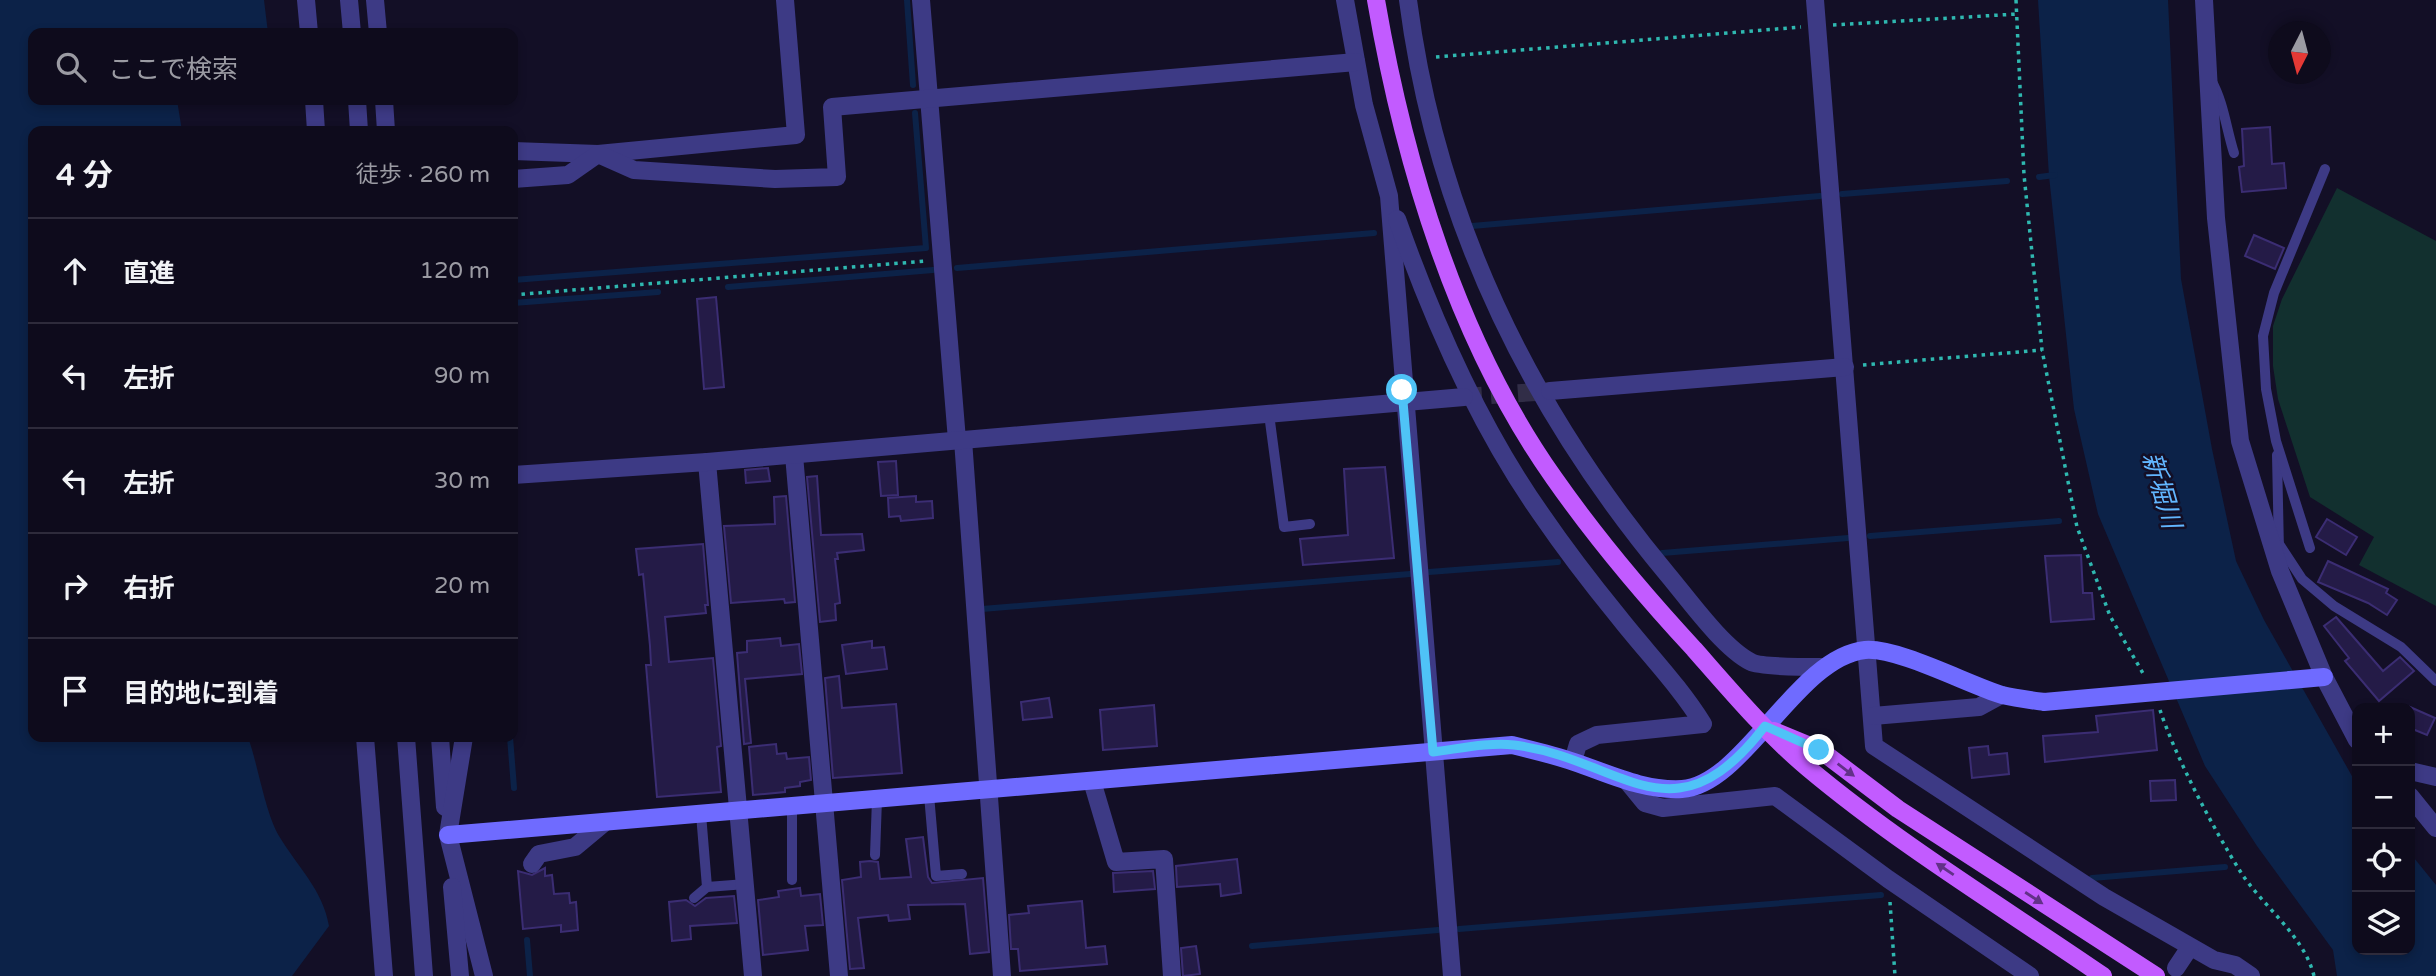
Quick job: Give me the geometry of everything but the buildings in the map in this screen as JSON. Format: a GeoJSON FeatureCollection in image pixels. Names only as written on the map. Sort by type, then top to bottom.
{"type":"FeatureCollection","features":[{"type":"Feature","properties":{"kind":"main road"},"geometry":{"type":"LineString","coordinates":[[1376,0],[1403,135],[1421,196],[1457,293],[1512,409],[1552,476],[1618,563],[1765,726],[1806,766],[1850,801],[2103,976]]}},
{"type":"Feature","properties":{"kind":"main road"},"geometry":{"type":"LineString","coordinates":[[1765,726],[1819,750],[1898,809],[2156,976]]}},
{"type":"Feature","properties":{"kind":"street"},"geometry":{"type":"LineString","coordinates":[[306,0],[309,28]]}},
{"type":"Feature","properties":{"kind":"street"},"geometry":{"type":"LineString","coordinates":[[349,0],[352,28]]}},
{"type":"Feature","properties":{"kind":"street"},"geometry":{"type":"LineString","coordinates":[[375,0],[378,28]]}},
{"type":"Feature","properties":{"kind":"street"},"geometry":{"type":"LineString","coordinates":[[518,151],[598,154],[796,135],[785,0]]}},
{"type":"Feature","properties":{"kind":"street"},"geometry":{"type":"LineString","coordinates":[[921,0],[960,440],[1002,976]]}},
{"type":"Feature","properties":{"kind":"street"},"geometry":{"type":"LineString","coordinates":[[1345,0],[1356,62],[1389,196],[1438,324],[1511,467],[1540,513],[1618,617],[1682,690],[1703,724],[1597,735],[1578,744],[1573,761]]}},
{"type":"Feature","properties":{"kind":"street"},"geometry":{"type":"LineString","coordinates":[[1408,0],[1415,59],[1437,146],[1473,254],[1530,378],[1580,459],[1680,590],[1718,634],[1753,663],[1825,667]]}},
{"type":"Feature","properties":{"kind":"street"},"geometry":{"type":"LineString","coordinates":[[1815,0],[1874,746],[2094,890],[2190,947],[2251,976]]}},
{"type":"Feature","properties":{"kind":"street"},"geometry":{"type":"LineString","coordinates":[[2204,0],[2216,218],[2240,441],[2280,571],[2324,677],[2352,730]]}},
{"type":"Feature","properties":{"kind":"street"},"geometry":{"type":"LineString","coordinates":[[598,154],[634,170],[775,179],[837,177],[832,107],[1356,62]]}},
{"type":"Feature","properties":{"kind":"street"},"geometry":{"type":"LineString","coordinates":[[314,105],[317,126]]}},
{"type":"Feature","properties":{"kind":"street"},"geometry":{"type":"LineString","coordinates":[[357,105],[359,126]]}},
{"type":"Feature","properties":{"kind":"street"},"geometry":{"type":"LineString","coordinates":[[384,105],[386,126]]}},
{"type":"Feature","properties":{"kind":"street"},"geometry":{"type":"LineString","coordinates":[[518,179],[568,175],[598,154]]}},
{"type":"Feature","properties":{"kind":"street"},"geometry":{"type":"LineString","coordinates":[[1389,196],[1403,402],[1452,976]]}},
{"type":"Feature","properties":{"kind":"street"},"geometry":{"type":"LineString","coordinates":[[1550,391],[1845,367]]}},
{"type":"Feature","properties":{"kind":"street"},"geometry":{"type":"LineString","coordinates":[[518,475],[794,455],[1464,397]]}},
{"type":"Feature","properties":{"kind":"street"},"geometry":{"type":"LineString","coordinates":[[794,455],[839,976]]}},
{"type":"Feature","properties":{"kind":"street"},"geometry":{"type":"LineString","coordinates":[[707,462],[741,810],[753,976]]}},
{"type":"Feature","properties":{"kind":"street"},"geometry":{"type":"LineString","coordinates":[[448,835],[1512,745],[1573,761],[1653,788],[1686,789],[1720,773],[1825,667],[1846,654],[1868,650],[1917,663],[2001,695],[2044,702],[2324,677]]}},
{"type":"Feature","properties":{"kind":"street"},"geometry":{"type":"LineString","coordinates":[[1872,716],[1979,707],[2001,695]]}},
{"type":"Feature","properties":{"kind":"street"},"geometry":{"type":"LineString","coordinates":[[365,742],[384,976]]}},
{"type":"Feature","properties":{"kind":"street"},"geometry":{"type":"LineString","coordinates":[[406,742],[425,976]]}},
{"type":"Feature","properties":{"kind":"street"},"geometry":{"type":"LineString","coordinates":[[440,742],[460,976]]}},
{"type":"Feature","properties":{"kind":"street"},"geometry":{"type":"LineString","coordinates":[[463,742],[448,835],[484,976]]}},
{"type":"Feature","properties":{"kind":"street"},"geometry":{"type":"LineString","coordinates":[[2415,772],[2436,777]]}},
{"type":"Feature","properties":{"kind":"street"},"geometry":{"type":"LineString","coordinates":[[1091,781],[1115,862],[1164,859],[1172,976]]}},
{"type":"Feature","properties":{"kind":"street"},"geometry":{"type":"LineString","coordinates":[[1627,781],[1645,803],[1664,808],[1775,796],[1888,879],[2030,976]]}},
{"type":"Feature","properties":{"kind":"street"},"geometry":{"type":"LineString","coordinates":[[2415,802],[2436,828]]}},
{"type":"Feature","properties":{"kind":"street"},"geometry":{"type":"LineString","coordinates":[[533,864],[539,854],[575,847],[597,832],[605,822]]}},
{"type":"Feature","properties":{"kind":"street"},"geometry":{"type":"LineString","coordinates":[[2176,968],[2190,947]]}},
{"type":"Feature","properties":{"kind":"lane"},"geometry":{"type":"LineString","coordinates":[[2208,75],[2222,100],[2225,125],[2234,153]]}},
{"type":"Feature","properties":{"kind":"lane"},"geometry":{"type":"LineString","coordinates":[[2310,548],[2276,441],[2266,389],[2263,336],[2274,293],[2325,169]]}},
{"type":"Feature","properties":{"kind":"lane"},"geometry":{"type":"LineString","coordinates":[[1269,414],[1284,527],[1310,524]]}},
{"type":"Feature","properties":{"kind":"lane"},"geometry":{"type":"LineString","coordinates":[[2276,441],[2280,571]]}},
{"type":"Feature","properties":{"kind":"lane"},"geometry":{"type":"LineString","coordinates":[[2279,544],[2302,579],[2334,606],[2401,647],[2436,681]]}},
{"type":"Feature","properties":{"kind":"lane"},"geometry":{"type":"LineString","coordinates":[[929,794],[936,876],[962,874]]}},
{"type":"Feature","properties":{"kind":"lane"},"geometry":{"type":"LineString","coordinates":[[875,855],[877,799]]}},
{"type":"Feature","properties":{"kind":"lane"},"geometry":{"type":"LineString","coordinates":[[792,806],[792,880]]}},
{"type":"Feature","properties":{"kind":"lane"},"geometry":{"type":"LineString","coordinates":[[701,814],[708,887]]}},
{"type":"Feature","properties":{"kind":"lane"},"geometry":{"type":"LineString","coordinates":[[694,898],[708,887],[746,884]]}},
{"type":"Feature","properties":{"kind":"path"},"geometry":{"type":"LineString","coordinates":[[2016,0],[2024,175],[2042,350],[2077,527],[2110,616],[2155,694],[2175,746],[2240,871],[2308,956],[2314,976]]}},
{"type":"Feature","properties":{"kind":"path"},"geometry":{"type":"LineString","coordinates":[[1415,59],[1816,26],[2017,14]]}},
{"type":"Feature","properties":{"kind":"path"},"geometry":{"type":"LineString","coordinates":[[518,295],[942,260]]}},
{"type":"Feature","properties":{"kind":"path"},"geometry":{"type":"LineString","coordinates":[[1845,367],[2042,350]]}},
{"type":"Feature","properties":{"kind":"path"},"geometry":{"type":"LineString","coordinates":[[1888,879],[1895,976]]}},
{"type":"Feature","properties":{"kind":"green space"},"geometry":{"type":"Polygon","coordinates":[[[2337,188],[2436,241],[2436,606],[2359,565],[2374,537],[2310,497],[2278,399],[2273,366],[2273,326],[2282,299],[2337,188]]]}},
{"type":"Feature","properties":{"kind":"water"},"geometry":{"type":"Polygon","coordinates":[[[0,0],[264,0],[267,28],[28,28],[28,105],[178,105],[181,126],[28,126],[28,742],[249,742],[274,826],[315,890],[329,926],[292,976],[0,976],[0,0]]]}},
{"type":"Feature","properties":{"kind":"water","name":"新堀川"},"geometry":{"type":"Polygon","coordinates":[[[2038,0],[2168,0],[2181,279],[2212,449],[2236,561],[2264,620],[2352,776],[2352,955],[2415,955],[2415,859],[2436,885],[2436,976],[2337,976],[2333,950],[2257,846],[2205,766],[2098,514],[2074,409],[2049,176],[2038,0]]]}},
{"type":"Feature","properties":{"kind":"waterway"},"geometry":{"type":"LineString","coordinates":[[907,0],[913,85]]}},
{"type":"Feature","properties":{"kind":"waterway"},"geometry":{"type":"LineString","coordinates":[[518,280],[926,248],[915,113]]}},
{"type":"Feature","properties":{"kind":"waterway"},"geometry":{"type":"LineString","coordinates":[[2039,177],[2055,175]]}},
{"type":"Feature","properties":{"kind":"waterway"},"geometry":{"type":"LineString","coordinates":[[1842,194],[2007,181]]}},
{"type":"Feature","properties":{"kind":"waterway"},"geometry":{"type":"LineString","coordinates":[[1472,226],[1820,196]]}},
{"type":"Feature","properties":{"kind":"waterway"},"geometry":{"type":"LineString","coordinates":[[957,268],[1374,233]]}},
{"type":"Feature","properties":{"kind":"waterway"},"geometry":{"type":"LineString","coordinates":[[728,287],[933,270]]}},
{"type":"Feature","properties":{"kind":"waterway"},"geometry":{"type":"LineString","coordinates":[[518,303],[658,292]]}},
{"type":"Feature","properties":{"kind":"waterway"},"geometry":{"type":"LineString","coordinates":[[1870,536],[2059,521]]}},
{"type":"Feature","properties":{"kind":"waterway"},"geometry":{"type":"LineString","coordinates":[[1662,553],[1848,538]]}},
{"type":"Feature","properties":{"kind":"waterway"},"geometry":{"type":"LineString","coordinates":[[1429,572],[1558,562]]}},
{"type":"Feature","properties":{"kind":"waterway"},"geometry":{"type":"LineString","coordinates":[[982,609],[1410,574]]}},
{"type":"Feature","properties":{"kind":"waterway"},"geometry":{"type":"LineString","coordinates":[[510,742],[514,788]]}},
{"type":"Feature","properties":{"kind":"waterway"},"geometry":{"type":"LineString","coordinates":[[2092,878],[2225,867]]}},
{"type":"Feature","properties":{"kind":"waterway"},"geometry":{"type":"LineString","coordinates":[[1459,929],[1881,895]]}},
{"type":"Feature","properties":{"kind":"waterway"},"geometry":{"type":"LineString","coordinates":[[1252,946],[1438,930]]}},
{"type":"Feature","properties":{"kind":"waterway"},"geometry":{"type":"LineString","coordinates":[[527,940],[530,976]]}},
{"type":"Feature","properties":{"kind":"tunnel"},"geometry":{"type":"LineString","coordinates":[[1464,397],[1550,391]]}},
{"type":"Feature","properties":{"kind":"route"},"geometry":{"type":"LineString","coordinates":[[1402,390],[1433,752],[1512,745],[1573,761],[1653,788],[1686,789],[1720,773],[1765,726],[1819,750]]}}]}
